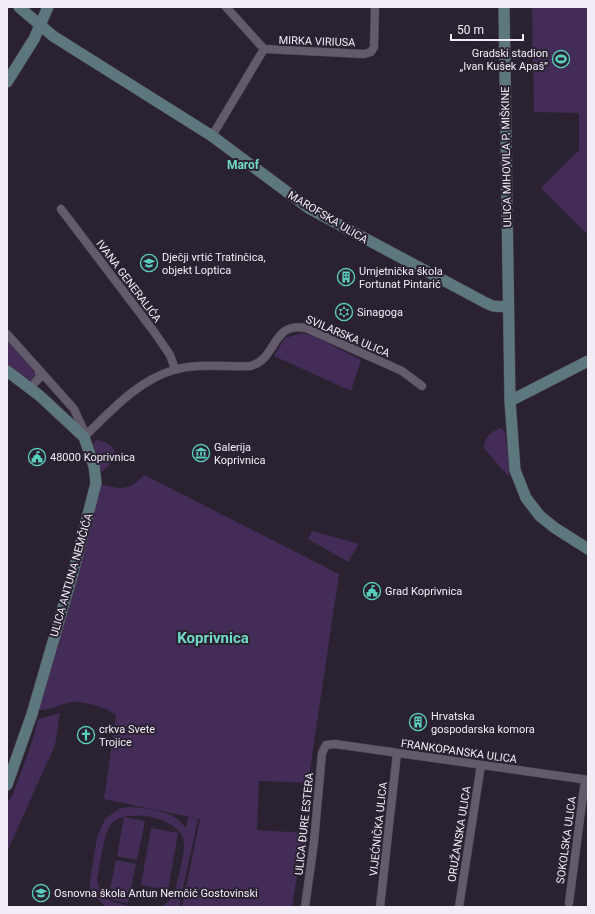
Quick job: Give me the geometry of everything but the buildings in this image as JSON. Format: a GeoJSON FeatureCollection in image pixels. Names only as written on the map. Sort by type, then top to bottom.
{"type":"FeatureCollection","features":[{"type":"Feature","properties":{"kind":"main road","name":"MAROFSKA ULICA"},"geometry":{"type":"LineString","coordinates":[[19,7],[40,26],[72,48],[212,136],[318,213],[486,303],[493,306],[508,307]]}},
{"type":"Feature","properties":{"kind":"main road"},"geometry":{"type":"LineString","coordinates":[[7,82],[34,39],[48,7]]}},
{"type":"Feature","properties":{"kind":"main road","name":"ULICA MIHOVILA P. MIŠKINE"},"geometry":{"type":"LineString","coordinates":[[504,7],[510,401],[515,470],[522,492],[540,516],[555,528],[588,549]]}},
{"type":"Feature","properties":{"kind":"main road"},"geometry":{"type":"LineString","coordinates":[[510,401],[588,361]]}},
{"type":"Feature","properties":{"kind":"main road"},"geometry":{"type":"LineString","coordinates":[[7,372],[30,388],[84,437]]}},
{"type":"Feature","properties":{"kind":"main road","name":"ULICA ANTUNA NEMČIĆA"},"geometry":{"type":"LineString","coordinates":[[7,785],[32,714],[96,486],[94,466],[84,437]]}},
{"type":"Feature","properties":{"kind":"street"},"geometry":{"type":"LineString","coordinates":[[212,136],[264,49],[226,7]]}},
{"type":"Feature","properties":{"kind":"street","name":"MIRKA VIRIUSA"},"geometry":{"type":"LineString","coordinates":[[264,49],[364,54],[371,52],[374,48],[375,7]]}},
{"type":"Feature","properties":{"kind":"street","name":"IVANA GENERALIĆA"},"geometry":{"type":"LineString","coordinates":[[61,209],[155,333],[170,355],[175,369]]}},
{"type":"Feature","properties":{"kind":"street","name":"SVILARSKA ULICA"},"geometry":{"type":"LineString","coordinates":[[84,437],[131,394],[153,380],[175,369],[250,366],[258,364],[271,350],[284,331],[298,326],[306,328],[402,371],[422,386]]}},
{"type":"Feature","properties":{"kind":"street"},"geometry":{"type":"LineString","coordinates":[[7,334],[74,409],[84,431],[84,437]]}},
{"type":"Feature","properties":{"kind":"street"},"geometry":{"type":"LineString","coordinates":[[30,388],[40,377],[39,371]]}},
{"type":"Feature","properties":{"kind":"street","name":"FRANKOPANSKA ULICA"},"geometry":{"type":"LineString","coordinates":[[326,745],[335,744],[586,780]]}},
{"type":"Feature","properties":{"kind":"street","name":"ULICA ĐURE ESTERA"},"geometry":{"type":"LineString","coordinates":[[305,907],[314,842],[322,753],[326,745]]}},
{"type":"Feature","properties":{"kind":"street","name":"VIJEĆNIČKA ULICA"},"geometry":{"type":"LineString","coordinates":[[380,907],[397,753]]}},
{"type":"Feature","properties":{"kind":"street","name":"ORUŽANSKA ULICA"},"geometry":{"type":"LineString","coordinates":[[459,907],[481,765]]}},
{"type":"Feature","properties":{"kind":"street","name":"SOKOLSKA ULICA"},"geometry":{"type":"LineString","coordinates":[[568,903],[586,780]]}},
{"type":"Feature","properties":{"kind":"shaded area","name":"Gradski stadion „Ivan Kušek Apaš”"},"geometry":{"type":"Polygon","coordinates":[[[532,7],[588,7],[588,235],[541,188],[579,150],[579,113],[534,112],[532,7]]]}},
{"type":"Feature","properties":{"kind":"shaded area"},"geometry":{"type":"Polygon","coordinates":[[[302,333],[313,336],[361,360],[351,391],[274,356],[285,338],[302,333]]]}},
{"type":"Feature","properties":{"kind":"shaded area"},"geometry":{"type":"Polygon","coordinates":[[[7,341],[36,374],[31,381],[7,365],[7,341]]]}},
{"type":"Feature","properties":{"kind":"shaded area"},"geometry":{"type":"Polygon","coordinates":[[[501,428],[505,432],[510,472],[508,476],[484,448],[485,441],[489,435],[501,428]]]}},
{"type":"Feature","properties":{"kind":"shaded area"},"geometry":{"type":"Polygon","coordinates":[[[96,440],[107,443],[115,452],[112,462],[103,471],[99,470],[93,445],[96,440]]]}},
{"type":"Feature","properties":{"kind":"shaded area"},"geometry":{"type":"Polygon","coordinates":[[[144,475],[339,574],[308,783],[259,781],[257,830],[306,833],[303,837],[292,907],[182,907],[200,819],[104,799],[116,715],[97,706],[79,702],[70,702],[48,709],[39,710],[100,484],[124,488],[133,484],[144,475]]]}},
{"type":"Feature","properties":{"kind":"shaded area"},"geometry":{"type":"Polygon","coordinates":[[[312,531],[359,544],[348,562],[308,539],[312,531]]]}},
{"type":"Feature","properties":{"kind":"shaded area"},"geometry":{"type":"Polygon","coordinates":[[[60,713],[55,745],[7,852],[7,803],[13,794],[32,742],[38,719],[60,713]]]}},
{"type":"Feature","properties":{"kind":"shaded area"},"geometry":{"type":"Polygon","coordinates":[[[126,807],[151,809],[168,814],[181,822],[186,828],[188,817],[198,819],[179,907],[162,907],[173,897],[175,892],[183,857],[183,838],[179,831],[171,825],[161,820],[139,815],[118,819],[111,824],[104,842],[97,880],[102,893],[110,901],[135,907],[106,907],[93,894],[90,887],[90,880],[97,837],[105,819],[119,809],[126,807]]]}},
{"type":"Feature","properties":{"kind":"shaded area"},"geometry":{"type":"Polygon","coordinates":[[[124,817],[145,821],[137,860],[117,856],[124,817]]]}},
{"type":"Feature","properties":{"kind":"shaded area"},"geometry":{"type":"Polygon","coordinates":[[[151,828],[178,833],[168,890],[141,885],[151,828]]]}},
{"type":"Feature","properties":{"kind":"shaded area"},"geometry":{"type":"Polygon","coordinates":[[[116,860],[136,864],[128,903],[108,899],[116,860]]]}},
{"type":"Feature","properties":{"kind":"place","name":"Gradski stadion „Ivan Kušek Apaš”"},"geometry":{"type":"Point","coordinates":[561,59]}},
{"type":"Feature","properties":{"kind":"place","name":"Dječji vrtić Tratinčica, objekt Loptica"},"geometry":{"type":"Point","coordinates":[149,263]}},
{"type":"Feature","properties":{"kind":"place","name":"Umjetnička škola Fortunat Pintarić"},"geometry":{"type":"Point","coordinates":[346,277]}},
{"type":"Feature","properties":{"kind":"place","name":"Sinagoga"},"geometry":{"type":"Point","coordinates":[344,312]}},
{"type":"Feature","properties":{"kind":"place","name":"Galerija Koprivnica"},"geometry":{"type":"Point","coordinates":[201,453]}},
{"type":"Feature","properties":{"kind":"place","name":"48000 Koprivnica"},"geometry":{"type":"Point","coordinates":[37,457]}},
{"type":"Feature","properties":{"kind":"place","name":"Grad Koprivnica"},"geometry":{"type":"Point","coordinates":[372,591]}},
{"type":"Feature","properties":{"kind":"place","name":"Hrvatska gospodarska komora"},"geometry":{"type":"Point","coordinates":[418,722]}},
{"type":"Feature","properties":{"kind":"place","name":"crkva Svete Trojice"},"geometry":{"type":"Point","coordinates":[86,735]}},
{"type":"Feature","properties":{"kind":"place","name":"Osnovna škola Antun Nemčić Gostovinski"},"geometry":{"type":"Point","coordinates":[41,893]}},
{"type":"Feature","properties":{"kind":"district","name":"Marof"},"geometry":{"type":"Point","coordinates":[243,165]}},
{"type":"Feature","properties":{"kind":"district","name":"Koprivnica"},"geometry":{"type":"Point","coordinates":[213,638]}}]}
